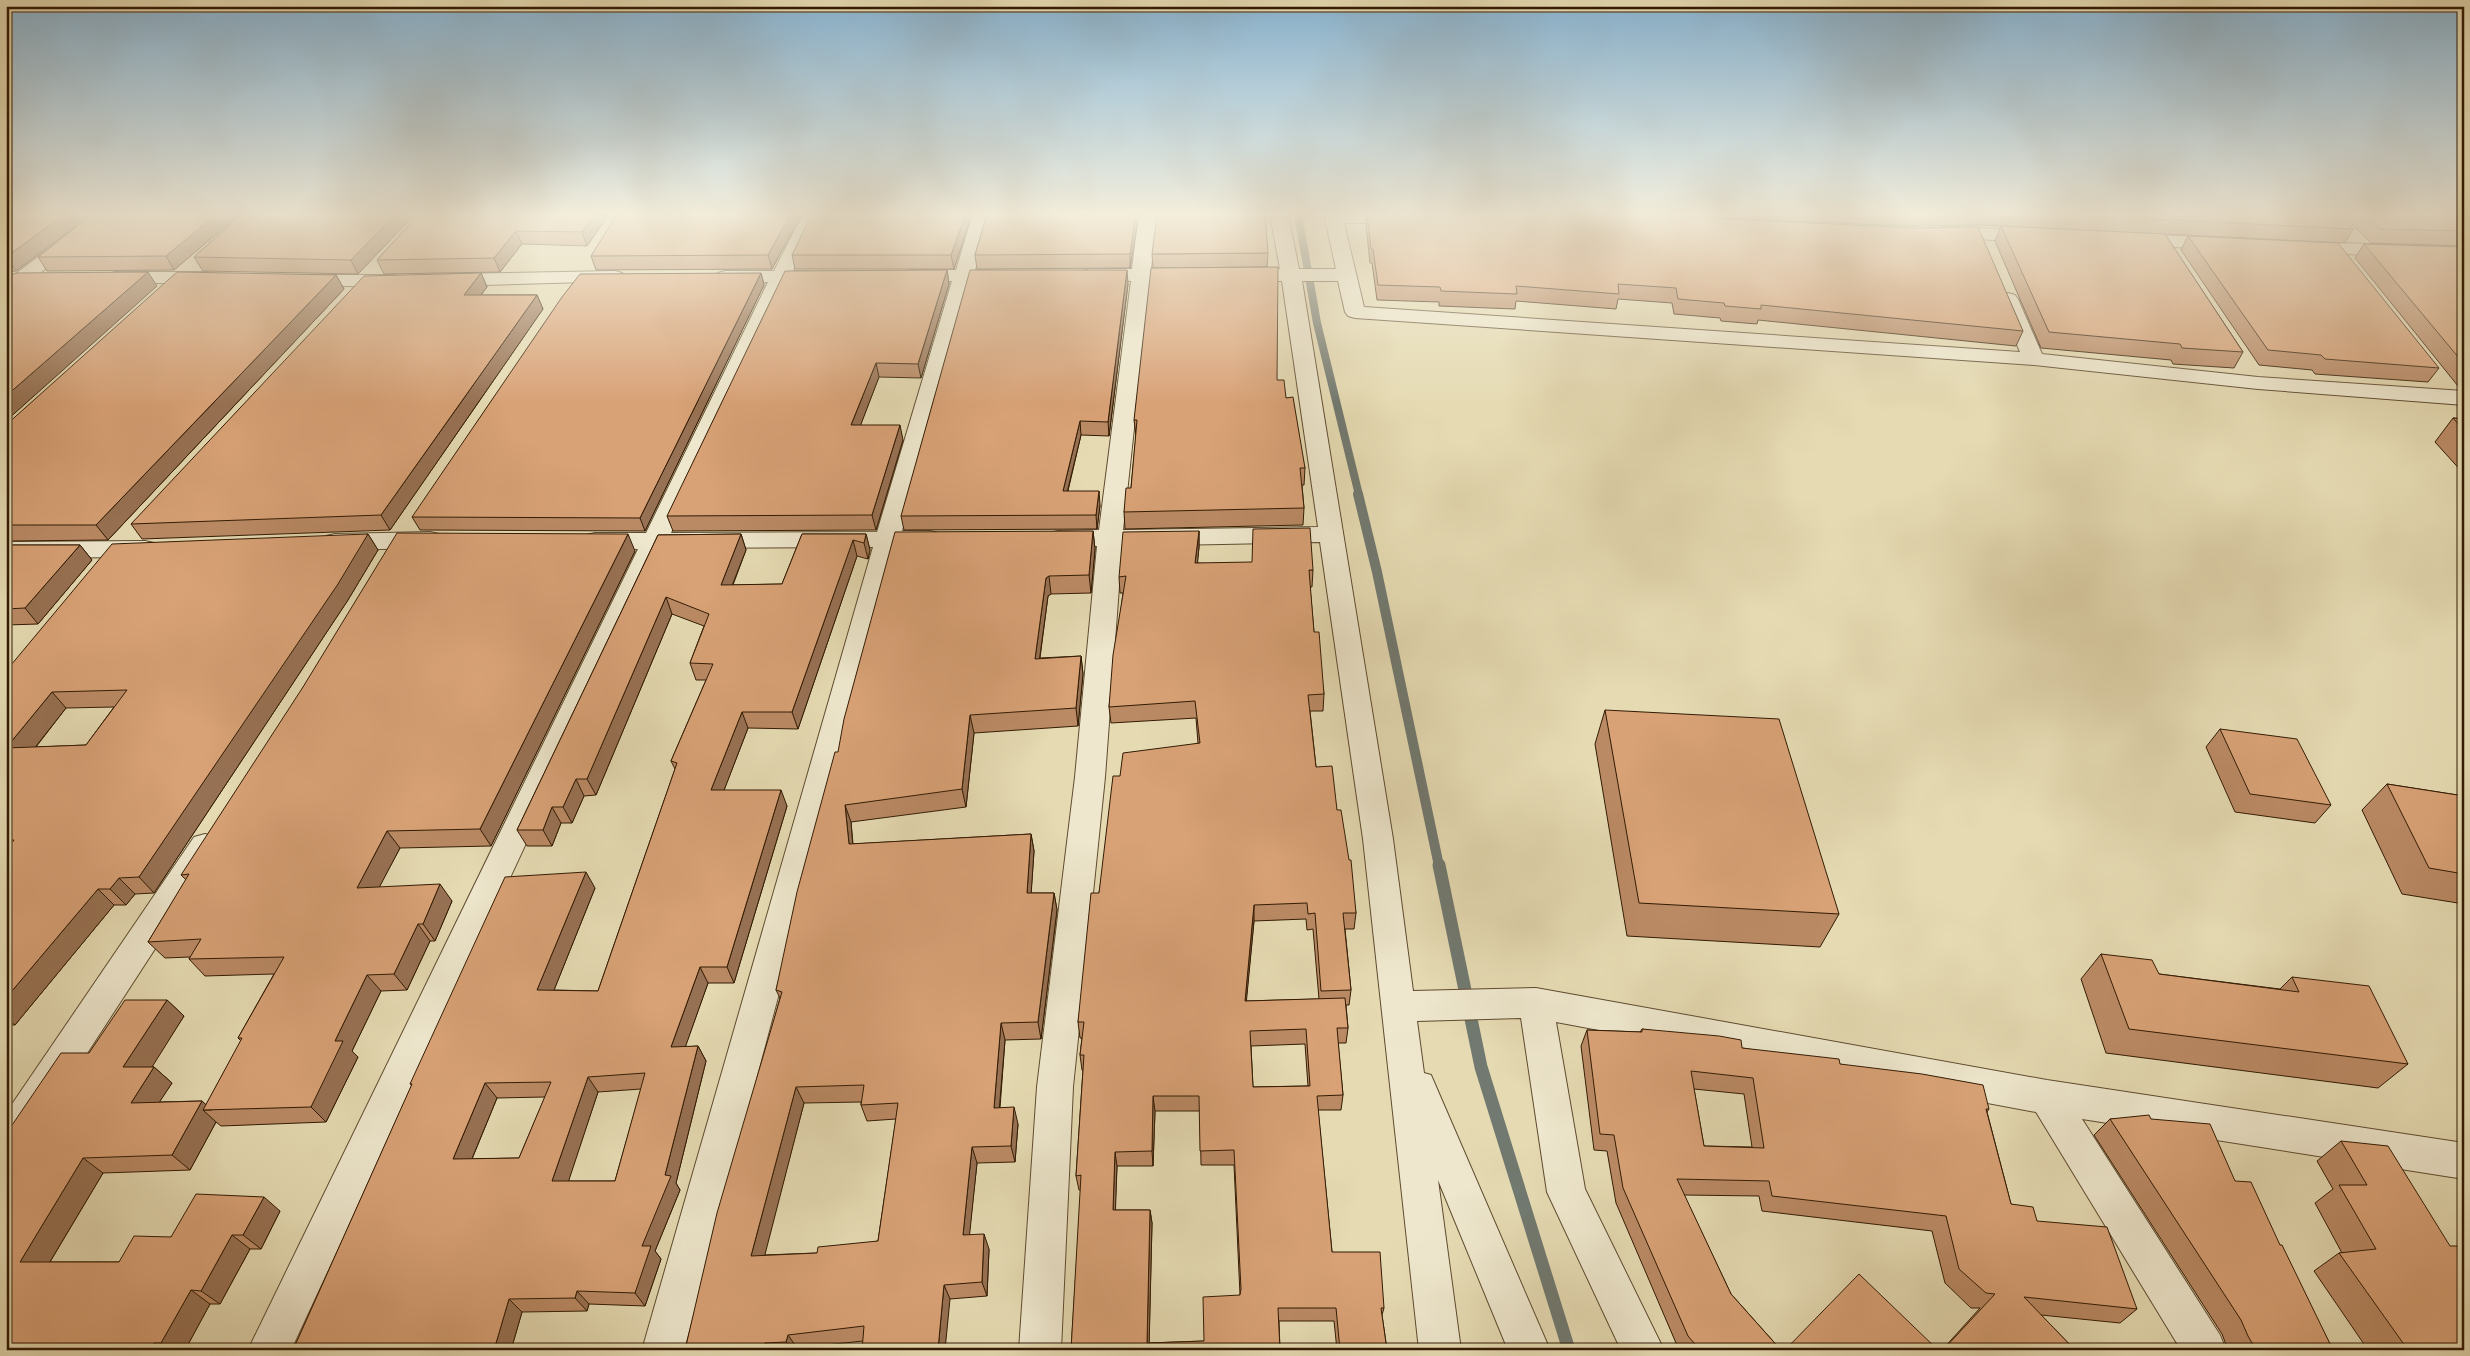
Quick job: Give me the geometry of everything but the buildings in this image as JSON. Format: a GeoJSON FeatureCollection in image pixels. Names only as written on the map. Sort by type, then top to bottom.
{"type":"FeatureCollection","features":[{"type":"Feature","properties":{"kind":"street"},"geometry":{"type":"LineString","coordinates":[[343,304],[367,277]]}},
{"type":"Feature","properties":{"kind":"street"},"geometry":{"type":"LineString","coordinates":[[431,280],[619,277]]}},
{"type":"Feature","properties":{"kind":"street"},"geometry":{"type":"LineString","coordinates":[[269,1350],[779,277]]}},
{"type":"Feature","properties":{"kind":"street"},"geometry":{"type":"LineString","coordinates":[[663,1350],[887,539],[961,277]]}},
{"type":"Feature","properties":{"kind":"street"},"geometry":{"type":"LineString","coordinates":[[1040,1350],[1055,1088],[1090,776],[1110,539],[1143,277]]}},
{"type":"Feature","properties":{"kind":"street"},"geometry":{"type":"LineString","coordinates":[[1295,277],[1331,534],[1378,839],[1440,1350]]}},
{"type":"Feature","properties":{"kind":"street"},"geometry":{"type":"LineString","coordinates":[[1347,277],[1355,312],[2034,359],[2258,383],[2458,398]]}},
{"type":"Feature","properties":{"kind":"street"},"geometry":{"type":"LineString","coordinates":[[101,278],[228,279]]}},
{"type":"Feature","properties":{"kind":"street"},"geometry":{"type":"LineString","coordinates":[[158,298],[180,278]]}},
{"type":"Feature","properties":{"kind":"street"},"geometry":{"type":"LineString","coordinates":[[561,302],[578,278]]}},
{"type":"Feature","properties":{"kind":"street"},"geometry":{"type":"LineString","coordinates":[[1999,278],[2034,359]]}},
{"type":"Feature","properties":{"kind":"street"},"geometry":{"type":"LineString","coordinates":[[6,290],[14,279],[52,279]]}},
{"type":"Feature","properties":{"kind":"street"},"geometry":{"type":"LineString","coordinates":[[286,280],[412,281]]}},
{"type":"Feature","properties":{"kind":"street"},"geometry":{"type":"LineString","coordinates":[[2242,360],[2258,383]]}},
{"type":"Feature","properties":{"kind":"street"},"geometry":{"type":"LineString","coordinates":[[2435,374],[2458,398]]}},
{"type":"Feature","properties":{"kind":"street"},"geometry":{"type":"LineString","coordinates":[[384,564],[414,515]]}},
{"type":"Feature","properties":{"kind":"street"},"geometry":{"type":"LineString","coordinates":[[98,572],[136,528]]}},
{"type":"Feature","properties":{"kind":"street"},"geometry":{"type":"LineString","coordinates":[[1032,539],[1331,534]]}},
{"type":"Feature","properties":{"kind":"street"},"geometry":{"type":"LineString","coordinates":[[575,541],[955,539]]}},
{"type":"Feature","properties":{"kind":"street"},"geometry":{"type":"LineString","coordinates":[[310,543],[457,540]]}},
{"type":"Feature","properties":{"kind":"street"},"geometry":{"type":"LineString","coordinates":[[6,550],[164,548]]}},
{"type":"Feature","properties":{"kind":"street"},"geometry":{"type":"LineString","coordinates":[[6,1144],[217,828]]}},
{"type":"Feature","properties":{"kind":"street"},"geometry":{"type":"LineString","coordinates":[[1399,1006],[1536,1003],[2047,1097],[2462,1164]]}},
{"type":"Feature","properties":{"kind":"street"},"geometry":{"type":"LineString","coordinates":[[1536,1003],[1566,1192],[1643,1350]]}},
{"type":"Feature","properties":{"kind":"street"},"geometry":{"type":"LineString","coordinates":[[1406,1058],[1529,1350]]}},
{"type":"Feature","properties":{"kind":"street"},"geometry":{"type":"LineString","coordinates":[[2047,1097],[2204,1350]]}},
{"type":"Feature","properties":{"kind":"waterway"},"geometry":{"type":"LineString","coordinates":[[1309,277],[1317,323],[1359,495]]}},
{"type":"Feature","properties":{"kind":"waterway"},"geometry":{"type":"LineString","coordinates":[[1358,494],[1377,572],[1439,866]]}},
{"type":"Feature","properties":{"kind":"waterway"},"geometry":{"type":"LineString","coordinates":[[1439,865],[1481,1067],[1569,1350]]}}]}
